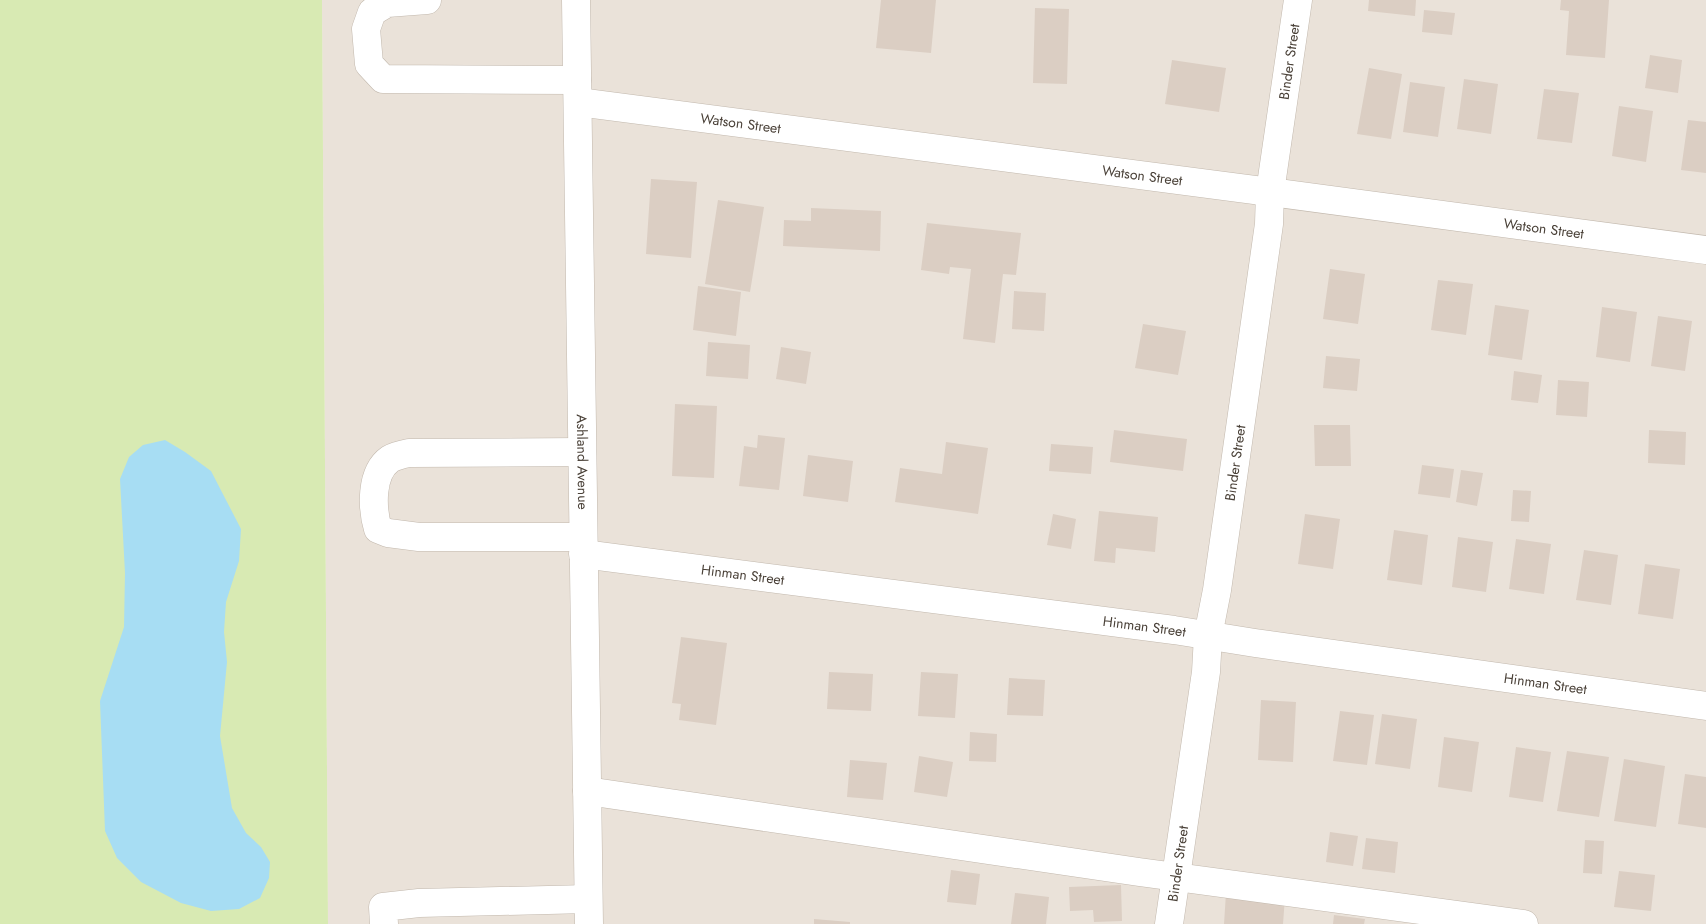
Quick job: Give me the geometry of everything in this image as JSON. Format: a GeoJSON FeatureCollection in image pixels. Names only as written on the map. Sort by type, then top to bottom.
{"type":"FeatureCollection","features":[{"type":"Feature","properties":{"kind":"street","name":"Watson Street"},"geometry":{"type":"LineString","coordinates":[[427,0],[387,3],[372,12],[366,29],[370,64],[383,79],[577,91],[1270,192],[1706,250]]}},
{"type":"Feature","properties":{"kind":"street","name":"Ashland Avenue"},"geometry":{"type":"LineString","coordinates":[[576,0],[588,912]]}},
{"type":"Feature","properties":{"kind":"street","name":"Binder Street"},"geometry":{"type":"LineString","coordinates":[[1169,924],[1206,672],[1208,636],[1218,580],[1269,224],[1270,192],[1298,0]]}},
{"type":"Feature","properties":{"kind":"street","name":"Hinman Street"},"geometry":{"type":"LineString","coordinates":[[582,452],[409,452],[390,459],[380,472],[375,484],[375,519],[378,529],[388,533],[419,537],[583,546],[1706,706]]}},
{"type":"Feature","properties":{"kind":"street"},"geometry":{"type":"LineString","coordinates":[[587,791],[1524,924]]}},
{"type":"Feature","properties":{"kind":"street"},"geometry":{"type":"LineString","coordinates":[[384,924],[383,907],[419,903],[588,912]]}},
{"type":"Feature","properties":{"kind":"shaded area"},"geometry":{"type":"Polygon","coordinates":[[[322,0],[1706,0],[1706,924],[328,924],[322,0]]]}},
{"type":"Feature","properties":{"kind":"green space"},"geometry":{"type":"Polygon","coordinates":[[[0,0],[322,0],[328,924],[0,924],[0,0]]]}},
{"type":"Feature","properties":{"kind":"water"},"geometry":{"type":"Polygon","coordinates":[[[165,440],[211,471],[241,529],[239,561],[226,602],[224,632],[227,662],[220,736],[232,808],[246,833],[261,847],[270,862],[269,878],[260,898],[239,909],[211,911],[181,903],[141,882],[117,858],[105,831],[100,701],[124,627],[125,573],[120,479],[129,457],[143,445],[165,440]]]}},
{"type":"Feature","properties":{"kind":"building"},"geometry":{"type":"Polygon","coordinates":[[[881,0],[936,0],[931,53],[876,48],[881,0]]]}},
{"type":"Feature","properties":{"kind":"building"},"geometry":{"type":"Polygon","coordinates":[[[1369,0],[1416,0],[1415,16],[1368,11],[1369,0]]]}},
{"type":"Feature","properties":{"kind":"building"},"geometry":{"type":"Polygon","coordinates":[[[1561,0],[1609,0],[1605,58],[1566,55],[1569,11],[1560,10],[1561,0]]]}},
{"type":"Feature","properties":{"kind":"building"},"geometry":{"type":"Polygon","coordinates":[[[1035,8],[1069,9],[1067,84],[1033,83],[1035,8]]]}},
{"type":"Feature","properties":{"kind":"building"},"geometry":{"type":"Polygon","coordinates":[[[1424,10],[1455,13],[1452,35],[1422,32],[1424,10]]]}},
{"type":"Feature","properties":{"kind":"building"},"geometry":{"type":"Polygon","coordinates":[[[1650,55],[1682,60],[1678,93],[1645,88],[1650,55]]]}},
{"type":"Feature","properties":{"kind":"building"},"geometry":{"type":"Polygon","coordinates":[[[1172,60],[1226,68],[1219,112],[1165,104],[1172,60]]]}},
{"type":"Feature","properties":{"kind":"building"},"geometry":{"type":"Polygon","coordinates":[[[1369,68],[1402,74],[1391,139],[1357,134],[1369,68]]]}},
{"type":"Feature","properties":{"kind":"building"},"geometry":{"type":"Polygon","coordinates":[[[1464,79],[1498,84],[1491,134],[1457,129],[1464,79]]]}},
{"type":"Feature","properties":{"kind":"building"},"geometry":{"type":"Polygon","coordinates":[[[1410,82],[1445,87],[1438,137],[1403,132],[1410,82]]]}},
{"type":"Feature","properties":{"kind":"building"},"geometry":{"type":"Polygon","coordinates":[[[1544,89],[1579,93],[1572,143],[1537,139],[1544,89]]]}},
{"type":"Feature","properties":{"kind":"building"},"geometry":{"type":"Polygon","coordinates":[[[1619,106],[1653,111],[1646,162],[1612,156],[1619,106]]]}},
{"type":"Feature","properties":{"kind":"building"},"geometry":{"type":"Polygon","coordinates":[[[1688,120],[1706,122],[1706,173],[1681,170],[1688,120]]]}},
{"type":"Feature","properties":{"kind":"building"},"geometry":{"type":"Polygon","coordinates":[[[651,179],[697,182],[691,258],[646,254],[651,179]]]}},
{"type":"Feature","properties":{"kind":"building"},"geometry":{"type":"Polygon","coordinates":[[[718,200],[764,207],[750,292],[705,284],[718,200]]]}},
{"type":"Feature","properties":{"kind":"building"},"geometry":{"type":"Polygon","coordinates":[[[811,208],[881,211],[880,251],[783,246],[784,220],[811,221],[811,208]]]}},
{"type":"Feature","properties":{"kind":"building"},"geometry":{"type":"Polygon","coordinates":[[[927,223],[1021,233],[1016,275],[1003,274],[995,343],[963,339],[971,269],[950,267],[949,274],[921,270],[927,223]]]}},
{"type":"Feature","properties":{"kind":"building"},"geometry":{"type":"Polygon","coordinates":[[[1330,269],[1365,274],[1358,324],[1323,319],[1330,269]]]}},
{"type":"Feature","properties":{"kind":"building"},"geometry":{"type":"Polygon","coordinates":[[[1438,280],[1473,284],[1466,335],[1431,330],[1438,280]]]}},
{"type":"Feature","properties":{"kind":"building"},"geometry":{"type":"Polygon","coordinates":[[[698,286],[741,292],[736,336],[693,330],[698,286]]]}},
{"type":"Feature","properties":{"kind":"building"},"geometry":{"type":"Polygon","coordinates":[[[1014,291],[1046,293],[1044,331],[1012,329],[1014,291]]]}},
{"type":"Feature","properties":{"kind":"building"},"geometry":{"type":"Polygon","coordinates":[[[1495,305],[1529,310],[1522,360],[1488,355],[1495,305]]]}},
{"type":"Feature","properties":{"kind":"building"},"geometry":{"type":"Polygon","coordinates":[[[1602,307],[1637,312],[1630,362],[1596,357],[1602,307]]]}},
{"type":"Feature","properties":{"kind":"building"},"geometry":{"type":"Polygon","coordinates":[[[1658,316],[1692,321],[1685,371],[1651,366],[1658,316]]]}},
{"type":"Feature","properties":{"kind":"building"},"geometry":{"type":"Polygon","coordinates":[[[1143,324],[1186,331],[1178,375],[1135,368],[1143,324]]]}},
{"type":"Feature","properties":{"kind":"building"},"geometry":{"type":"Polygon","coordinates":[[[708,342],[750,345],[748,379],[706,376],[708,342]]]}},
{"type":"Feature","properties":{"kind":"building"},"geometry":{"type":"Polygon","coordinates":[[[781,347],[811,352],[806,384],[776,379],[781,347]]]}},
{"type":"Feature","properties":{"kind":"building"},"geometry":{"type":"Polygon","coordinates":[[[1326,356],[1360,359],[1357,391],[1323,388],[1326,356]]]}},
{"type":"Feature","properties":{"kind":"building"},"geometry":{"type":"Polygon","coordinates":[[[1514,371],[1542,375],[1538,403],[1511,400],[1514,371]]]}},
{"type":"Feature","properties":{"kind":"building"},"geometry":{"type":"Polygon","coordinates":[[[1558,380],[1589,382],[1587,417],[1556,415],[1558,380]]]}},
{"type":"Feature","properties":{"kind":"building"},"geometry":{"type":"Polygon","coordinates":[[[675,404],[717,406],[714,478],[672,476],[675,404]]]}},
{"type":"Feature","properties":{"kind":"building"},"geometry":{"type":"Polygon","coordinates":[[[1314,425],[1350,425],[1351,466],[1315,466],[1314,425]]]}},
{"type":"Feature","properties":{"kind":"building"},"geometry":{"type":"Polygon","coordinates":[[[1114,430],[1187,439],[1183,471],[1110,462],[1114,430]]]}},
{"type":"Feature","properties":{"kind":"building"},"geometry":{"type":"Polygon","coordinates":[[[1649,430],[1686,432],[1685,465],[1648,463],[1649,430]]]}},
{"type":"Feature","properties":{"kind":"building"},"geometry":{"type":"Polygon","coordinates":[[[758,435],[785,438],[779,490],[739,486],[744,446],[757,448],[758,435]]]}},
{"type":"Feature","properties":{"kind":"building"},"geometry":{"type":"Polygon","coordinates":[[[946,442],[988,448],[978,514],[895,502],[900,468],[942,474],[946,442]]]}},
{"type":"Feature","properties":{"kind":"building"},"geometry":{"type":"Polygon","coordinates":[[[1051,444],[1093,447],[1091,474],[1049,471],[1051,444]]]}},
{"type":"Feature","properties":{"kind":"building"},"geometry":{"type":"Polygon","coordinates":[[[808,455],[853,461],[848,502],[803,496],[808,455]]]}},
{"type":"Feature","properties":{"kind":"building"},"geometry":{"type":"Polygon","coordinates":[[[1422,465],[1454,469],[1450,498],[1418,494],[1422,465]]]}},
{"type":"Feature","properties":{"kind":"building"},"geometry":{"type":"Polygon","coordinates":[[[1461,470],[1483,473],[1477,506],[1456,502],[1461,470]]]}},
{"type":"Feature","properties":{"kind":"building"},"geometry":{"type":"Polygon","coordinates":[[[1513,490],[1531,491],[1529,522],[1511,521],[1513,490]]]}},
{"type":"Feature","properties":{"kind":"building"},"geometry":{"type":"Polygon","coordinates":[[[1099,511],[1158,517],[1155,552],[1116,548],[1115,563],[1094,561],[1099,511]]]}},
{"type":"Feature","properties":{"kind":"building"},"geometry":{"type":"Polygon","coordinates":[[[1053,514],[1076,519],[1071,549],[1047,545],[1053,514]]]}},
{"type":"Feature","properties":{"kind":"building"},"geometry":{"type":"Polygon","coordinates":[[[1305,514],[1340,519],[1333,569],[1298,564],[1305,514]]]}},
{"type":"Feature","properties":{"kind":"building"},"geometry":{"type":"Polygon","coordinates":[[[1394,530],[1428,535],[1422,585],[1387,580],[1394,530]]]}},
{"type":"Feature","properties":{"kind":"building"},"geometry":{"type":"Polygon","coordinates":[[[1458,537],[1493,542],[1486,592],[1452,587],[1458,537]]]}},
{"type":"Feature","properties":{"kind":"building"},"geometry":{"type":"Polygon","coordinates":[[[1516,539],[1551,544],[1544,594],[1509,589],[1516,539]]]}},
{"type":"Feature","properties":{"kind":"building"},"geometry":{"type":"Polygon","coordinates":[[[1584,550],[1618,555],[1611,605],[1576,600],[1584,550]]]}},
{"type":"Feature","properties":{"kind":"building"},"geometry":{"type":"Polygon","coordinates":[[[1645,564],[1680,569],[1673,619],[1638,614],[1645,564]]]}},
{"type":"Feature","properties":{"kind":"building"},"geometry":{"type":"Polygon","coordinates":[[[681,637],[727,643],[716,725],[679,720],[681,704],[672,703],[681,637]]]}},
{"type":"Feature","properties":{"kind":"building"},"geometry":{"type":"Polygon","coordinates":[[[829,672],[873,674],[871,711],[827,709],[829,672]]]}},
{"type":"Feature","properties":{"kind":"building"},"geometry":{"type":"Polygon","coordinates":[[[921,672],[958,674],[955,718],[918,716],[921,672]]]}},
{"type":"Feature","properties":{"kind":"building"},"geometry":{"type":"Polygon","coordinates":[[[1009,678],[1045,680],[1043,716],[1007,715],[1009,678]]]}},
{"type":"Feature","properties":{"kind":"building"},"geometry":{"type":"Polygon","coordinates":[[[1261,700],[1296,702],[1293,762],[1258,760],[1261,700]]]}},
{"type":"Feature","properties":{"kind":"building"},"geometry":{"type":"Polygon","coordinates":[[[1340,711],[1374,715],[1367,765],[1333,761],[1340,711]]]}},
{"type":"Feature","properties":{"kind":"building"},"geometry":{"type":"Polygon","coordinates":[[[1382,714],[1417,719],[1410,769],[1375,764],[1382,714]]]}},
{"type":"Feature","properties":{"kind":"building"},"geometry":{"type":"Polygon","coordinates":[[[970,732],[997,734],[996,762],[969,761],[970,732]]]}},
{"type":"Feature","properties":{"kind":"building"},"geometry":{"type":"Polygon","coordinates":[[[1444,737],[1479,742],[1472,792],[1438,787],[1444,737]]]}},
{"type":"Feature","properties":{"kind":"building"},"geometry":{"type":"Polygon","coordinates":[[[1516,747],[1551,752],[1543,802],[1509,797],[1516,747]]]}},
{"type":"Feature","properties":{"kind":"building"},"geometry":{"type":"Polygon","coordinates":[[[1567,751],[1609,757],[1599,817],[1557,811],[1567,751]]]}},
{"type":"Feature","properties":{"kind":"building"},"geometry":{"type":"Polygon","coordinates":[[[919,756],[953,762],[947,797],[914,792],[919,756]]]}},
{"type":"Feature","properties":{"kind":"building"},"geometry":{"type":"Polygon","coordinates":[[[1624,759],[1665,766],[1656,827],[1614,821],[1624,759]]]}},
{"type":"Feature","properties":{"kind":"building"},"geometry":{"type":"Polygon","coordinates":[[[850,760],[887,763],[883,800],[847,797],[850,760]]]}},
{"type":"Feature","properties":{"kind":"building"},"geometry":{"type":"Polygon","coordinates":[[[1685,774],[1706,777],[1706,828],[1678,824],[1685,774]]]}},
{"type":"Feature","properties":{"kind":"building"},"geometry":{"type":"Polygon","coordinates":[[[1330,832],[1358,836],[1353,866],[1326,862],[1330,832]]]}},
{"type":"Feature","properties":{"kind":"building"},"geometry":{"type":"Polygon","coordinates":[[[1366,838],[1398,842],[1395,873],[1362,869],[1366,838]]]}},
{"type":"Feature","properties":{"kind":"building"},"geometry":{"type":"Polygon","coordinates":[[[1585,840],[1604,841],[1602,874],[1583,873],[1585,840]]]}},
{"type":"Feature","properties":{"kind":"building"},"geometry":{"type":"Polygon","coordinates":[[[951,870],[980,874],[976,905],[947,902],[951,870]]]}},
{"type":"Feature","properties":{"kind":"building"},"geometry":{"type":"Polygon","coordinates":[[[1619,871],[1655,875],[1651,911],[1614,907],[1619,871]]]}},
{"type":"Feature","properties":{"kind":"building"},"geometry":{"type":"Polygon","coordinates":[[[1121,885],[1122,921],[1094,922],[1093,910],[1070,911],[1069,887],[1121,885]]]}},
{"type":"Feature","properties":{"kind":"building"},"geometry":{"type":"Polygon","coordinates":[[[1015,893],[1049,897],[1046,924],[1011,924],[1015,893]]]}},
{"type":"Feature","properties":{"kind":"building"},"geometry":{"type":"Polygon","coordinates":[[[1226,893],[1285,897],[1283,924],[1224,924],[1226,893]]]}},
{"type":"Feature","properties":{"kind":"building"},"geometry":{"type":"Polygon","coordinates":[[[1334,915],[1365,919],[1364,924],[1333,924],[1334,915]]]}},
{"type":"Feature","properties":{"kind":"building"},"geometry":{"type":"Polygon","coordinates":[[[814,919],[850,922],[850,924],[814,924],[814,919]]]}}]}
